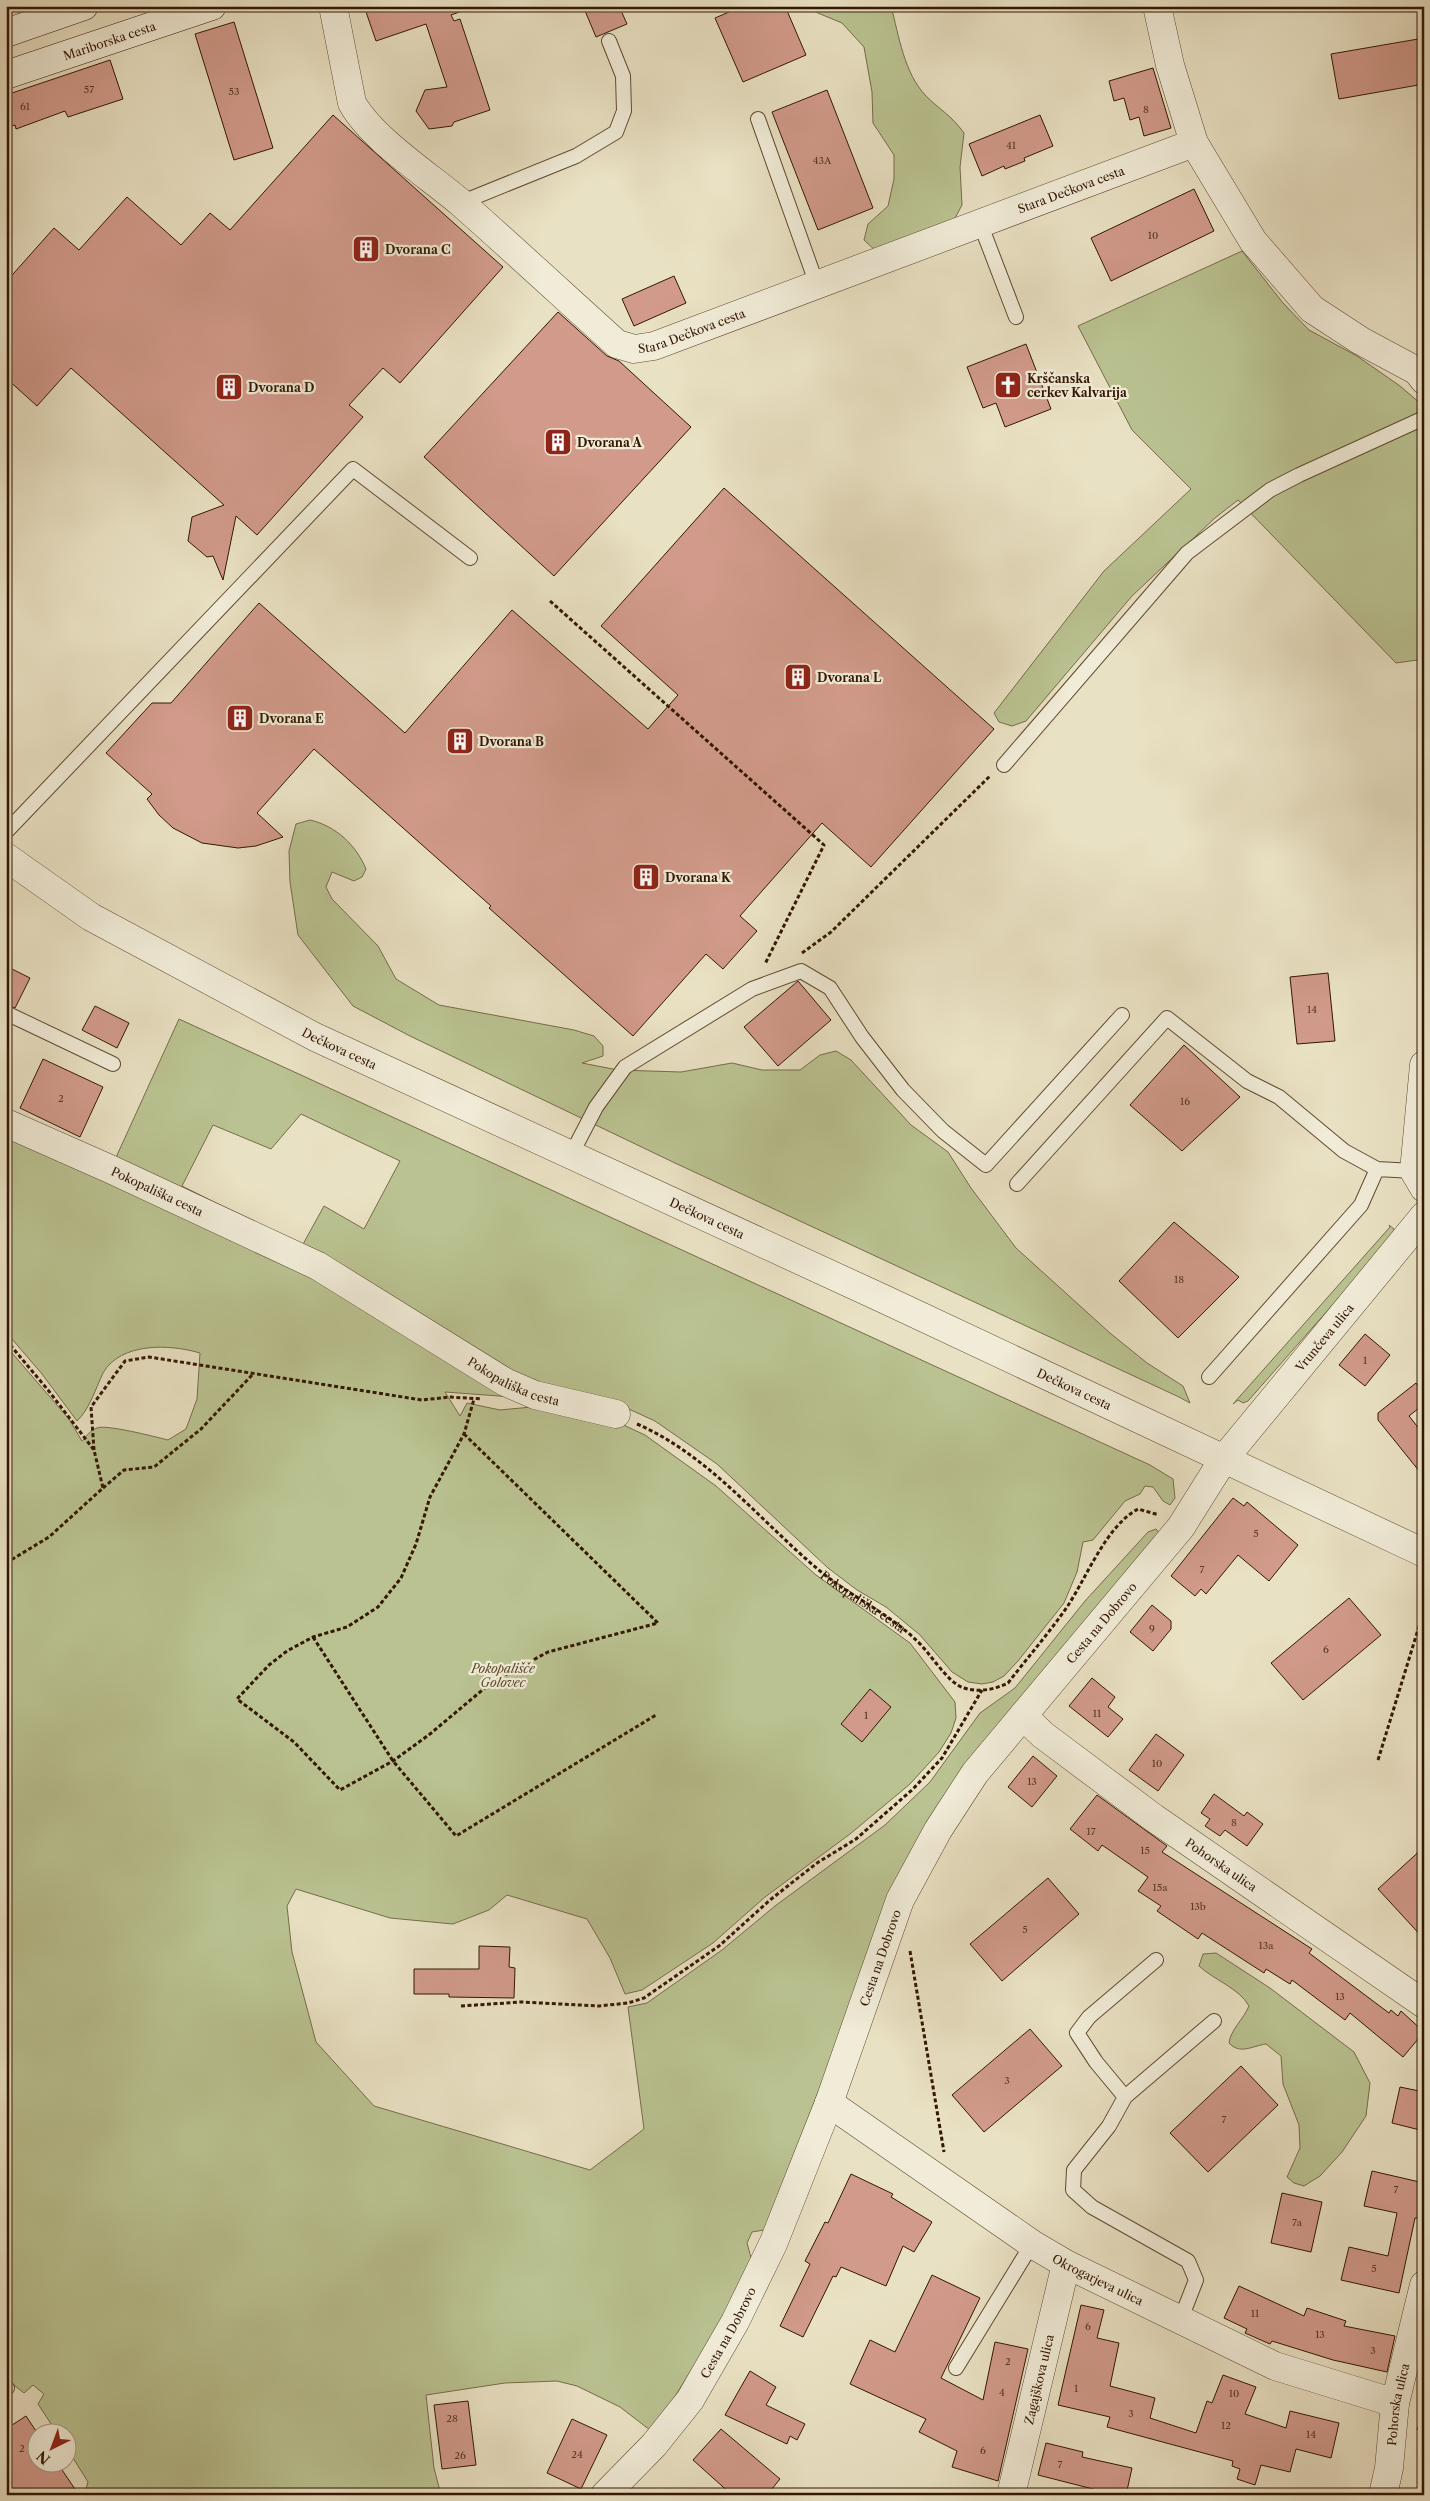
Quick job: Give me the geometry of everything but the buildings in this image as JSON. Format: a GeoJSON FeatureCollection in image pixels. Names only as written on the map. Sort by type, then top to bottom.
{"type":"FeatureCollection","features":[{"type":"Feature","properties":{"kind":"street"},"geometry":{"type":"LineString","coordinates":[[6,33],[39,14],[84,6]]}},
{"type":"Feature","properties":{"kind":"street","name":"Mariborska cesta"},"geometry":{"type":"LineString","coordinates":[[6,75],[212,6]]}},
{"type":"Feature","properties":{"kind":"street","name":"Stara Dečkova cesta"},"geometry":{"type":"LineString","coordinates":[[333,6],[352,103],[357,113],[380,136],[460,203],[617,344],[634,349],[654,346],[1194,143]]}},
{"type":"Feature","properties":{"kind":"street"},"geometry":{"type":"LineString","coordinates":[[1158,6],[1170,65],[1194,143],[1253,241],[1312,308],[1360,341],[1417,371],[1424,380]]}},
{"type":"Feature","properties":{"kind":"street","name":"Dečkova cesta"},"geometry":{"type":"LineString","coordinates":[[6,857],[91,917],[315,1037],[1223,1460],[1307,1496],[1424,1553]]}},
{"type":"Feature","properties":{"kind":"street"},"geometry":{"type":"LineString","coordinates":[[1419,1180],[1424,1065]]}},
{"type":"Feature","properties":{"kind":"street","name":"Pokopališka cesta"},"geometry":{"type":"LineString","coordinates":[[6,1124],[110,1169],[318,1266],[505,1382],[535,1395],[616,1414]]}},
{"type":"Feature","properties":{"kind":"street","name":"Vrunčeva ulica"},"geometry":{"type":"LineString","coordinates":[[1223,1460],[1424,1216]]}},
{"type":"Feature","properties":{"kind":"street","name":"Cesta na Dobrovo"},"geometry":{"type":"LineString","coordinates":[[605,2495],[654,2445],[690,2400],[735,2322],[773,2244],[829,2104],[900,1900],[938,1830],[964,1790],[1023,1716],[1181,1527],[1223,1460]]}},
{"type":"Feature","properties":{"kind":"street","name":"Pohorska ulica"},"geometry":{"type":"LineString","coordinates":[[1023,1716],[1043,1735],[1154,1818],[1424,2004]]}},
{"type":"Feature","properties":{"kind":"street","name":"Okrogarjeva ulica"},"geometry":{"type":"LineString","coordinates":[[829,2104],[1032,2244],[1066,2264],[1275,2366],[1395,2403]]}},
{"type":"Feature","properties":{"kind":"street","name":"Zagajškova ulica"},"geometry":{"type":"LineString","coordinates":[[1011,2495],[1066,2264]]}},
{"type":"Feature","properties":{"kind":"street","name":"Pohorska ulica"},"geometry":{"type":"LineString","coordinates":[[1383,2495],[1389,2468],[1395,2403],[1424,2285]]}},
{"type":"Feature","properties":{"kind":"lane"},"geometry":{"type":"LineString","coordinates":[[460,203],[576,156],[616,132],[624,111],[623,76],[609,41]]}},
{"type":"Feature","properties":{"kind":"lane"},"geometry":{"type":"LineString","coordinates":[[758,119],[817,285]]}},
{"type":"Feature","properties":{"kind":"lane"},"geometry":{"type":"LineString","coordinates":[[980,223],[1016,317]]}},
{"type":"Feature","properties":{"kind":"lane"},"geometry":{"type":"LineString","coordinates":[[1004,765],[1187,553],[1270,490],[1299,474],[1424,418]]}},
{"type":"Feature","properties":{"kind":"lane"},"geometry":{"type":"LineString","coordinates":[[6,832],[353,469],[470,558]]}},
{"type":"Feature","properties":{"kind":"lane"},"geometry":{"type":"LineString","coordinates":[[571,1155],[596,1107],[625,1067],[752,989],[801,971],[830,988],[862,1037],[903,1090],[943,1131],[986,1164],[1122,1015]]}},
{"type":"Feature","properties":{"kind":"lane"},"geometry":{"type":"LineString","coordinates":[[6,1013],[113,1064]]}},
{"type":"Feature","properties":{"kind":"lane"},"geometry":{"type":"LineString","coordinates":[[1016,1184],[1167,1018],[1247,1081],[1279,1097],[1344,1151],[1377,1169],[1419,1180]]}},
{"type":"Feature","properties":{"kind":"lane"},"geometry":{"type":"LineString","coordinates":[[1209,1377],[1361,1205],[1377,1169]]}},
{"type":"Feature","properties":{"kind":"lane"},"geometry":{"type":"LineString","coordinates":[[1125,2097],[1096,2062],[1077,2033],[1089,2017],[1156,1960]]}},
{"type":"Feature","properties":{"kind":"lane"},"geometry":{"type":"LineString","coordinates":[[1180,2321],[1196,2280],[1188,2261],[1092,2207],[1073,2190],[1074,2170],[1109,2126],[1125,2097],[1214,2021]]}},
{"type":"Feature","properties":{"kind":"lane"},"geometry":{"type":"LineString","coordinates":[[956,2368],[1032,2244]]}},
{"type":"Feature","properties":{"kind":"path"},"geometry":{"type":"LineString","coordinates":[[550,601],[824,845],[752,989]]}},
{"type":"Feature","properties":{"kind":"path"},"geometry":{"type":"LineString","coordinates":[[6,1340],[48,1390],[94,1450]]}},
{"type":"Feature","properties":{"kind":"path"},"geometry":{"type":"LineString","coordinates":[[103,1488],[94,1450],[91,1407],[125,1361],[149,1357],[190,1362],[422,1400],[450,1397],[491,1399]]}},
{"type":"Feature","properties":{"kind":"path"},"geometry":{"type":"LineString","coordinates":[[6,1563],[49,1537],[124,1470],[154,1467],[201,1429],[254,1374]]}},
{"type":"Feature","properties":{"kind":"path"},"geometry":{"type":"LineString","coordinates":[[464,1434],[658,1623],[548,1652],[492,1682],[430,1734],[393,1761],[340,1790],[294,1742],[237,1699],[269,1665],[313,1637],[347,1627],[378,1607],[401,1578],[416,1544],[430,1497],[464,1434],[474,1399]]}},
{"type":"Feature","properties":{"kind":"path","name":"Pokopališka cesta"},"geometry":{"type":"LineString","coordinates":[[616,1414],[650,1429],[680,1449],[722,1481],[820,1572],[916,1639],[952,1680],[964,1688],[982,1690]]}},
{"type":"Feature","properties":{"kind":"path"},"geometry":{"type":"LineString","coordinates":[[461,2006],[521,2002],[599,2006],[628,2003],[644,1998],[718,1946],[770,1900],[817,1864],[856,1839],[913,1789],[942,1758],[982,1690],[995,1689],[1008,1683],[1067,1607],[1107,1540],[1127,1515],[1138,1509],[1160,1515],[1181,1527]]}},
{"type":"Feature","properties":{"kind":"path"},"geometry":{"type":"LineString","coordinates":[[1378,1760],[1424,1610]]}},
{"type":"Feature","properties":{"kind":"path"},"geometry":{"type":"LineString","coordinates":[[313,1637],[393,1761],[456,1836],[656,1715]]}},
{"type":"Feature","properties":{"kind":"path"},"geometry":{"type":"LineString","coordinates":[[909,1942],[944,2155]]}},
{"type":"Feature","properties":{"kind":"green space"},"geometry":{"type":"Polygon","coordinates":[[[801,6],[891,6],[903,54],[912,76],[926,96],[950,117],[964,133],[960,167],[962,205],[954,220],[876,251],[864,240],[868,224],[888,206],[894,179],[894,155],[873,123],[872,92],[864,47],[842,23],[801,6]]]}},
{"type":"Feature","properties":{"kind":"green space"},"geometry":{"type":"Polygon","coordinates":[[[1242,251],[1283,303],[1309,330],[1357,356],[1400,386],[1421,404],[1418,409],[1417,429],[1424,429],[1424,659],[1396,663],[1238,500],[1215,518],[1132,596],[1026,721],[1012,726],[999,722],[994,713],[1104,571],[1191,489],[1132,430],[1078,326],[1242,251]]]}},
{"type":"Feature","properties":{"kind":"green space"},"geometry":{"type":"Polygon","coordinates":[[[310,820],[328,827],[344,838],[357,852],[366,869],[362,877],[354,881],[332,872],[326,887],[332,899],[378,946],[396,979],[439,1005],[574,1030],[594,1036],[603,1046],[603,1056],[582,1063],[618,1070],[681,1072],[732,1063],[762,1070],[800,1070],[820,1055],[836,1051],[851,1060],[911,1125],[948,1152],[971,1188],[1016,1248],[1110,1333],[1147,1363],[1183,1386],[1190,1403],[675,1163],[410,1036],[353,1006],[298,935],[290,882],[289,851],[296,824],[310,820]]]}},
{"type":"Feature","properties":{"kind":"green space","name":"Pokopališče Golovec"},"geometry":{"type":"Polygon","coordinates":[[[179,1019],[1150,1465],[1173,1479],[1175,1498],[1170,1505],[1163,1501],[1153,1487],[1145,1486],[1140,1494],[1125,1501],[1093,1540],[1083,1542],[1077,1572],[1064,1603],[1004,1676],[993,1682],[982,1684],[968,1682],[952,1672],[920,1635],[886,1607],[857,1590],[828,1568],[717,1464],[655,1421],[620,1405],[445,1392],[460,1416],[467,1403],[500,1410],[542,1406],[617,1422],[645,1435],[716,1486],[816,1575],[910,1643],[955,1702],[956,1718],[951,1733],[939,1752],[910,1784],[850,1834],[765,1897],[713,1943],[642,1990],[625,1994],[610,1958],[587,1919],[507,1895],[489,1910],[453,1924],[390,1918],[296,1889],[287,1906],[292,1952],[316,2042],[374,2106],[590,2170],[644,2129],[628,2007],[647,2003],[722,1950],[775,1906],[885,1825],[930,1782],[980,1713],[1015,1688],[1085,1601],[1148,1532],[1156,1529],[1160,1534],[1014,1709],[835,2049],[764,2230],[752,2232],[747,2243],[751,2258],[722,2321],[659,2422],[650,2430],[620,2407],[577,2386],[557,2381],[505,2383],[426,2395],[434,2468],[441,2495],[84,2495],[88,2482],[78,2466],[78,2424],[51,2424],[38,2404],[44,2394],[33,2385],[24,2393],[6,2379],[6,1346],[69,1419],[82,1441],[92,1430],[102,1427],[131,1431],[168,1440],[186,1429],[197,1399],[200,1353],[161,1347],[134,1351],[122,1356],[111,1363],[103,1373],[89,1405],[77,1421],[42,1374],[6,1332],[6,1136],[113,1164],[179,1019]],[[301,1114],[271,1149],[213,1125],[182,1186],[302,1246],[324,1206],[364,1229],[400,1161],[301,1114]]]}},
{"type":"Feature","properties":{"kind":"green space"},"geometry":{"type":"Polygon","coordinates":[[[1389,1225],[1394,1229],[1394,1235],[1248,1401],[1243,1403],[1238,1400],[1233,1404],[1390,1227],[1389,1225]]]}},
{"type":"Feature","properties":{"kind":"green space"},"geometry":{"type":"Polygon","coordinates":[[[1216,1953],[1270,1988],[1354,2052],[1370,2083],[1366,2116],[1342,2152],[1320,2176],[1304,2186],[1294,2183],[1287,2177],[1300,2148],[1299,2125],[1283,2084],[1281,2056],[1266,2044],[1242,2049],[1233,2047],[1229,2043],[1232,2033],[1249,2006],[1233,1989],[1199,1966],[1203,1954],[1216,1953]]]}},
{"type":"Feature","properties":{"kind":"place","name":"Dvorana C"},"geometry":{"type":"Point","coordinates":[366,249]}},
{"type":"Feature","properties":{"kind":"place","name":"Krščanska cerkev Kalvarija"},"geometry":{"type":"Point","coordinates":[1008,385]}},
{"type":"Feature","properties":{"kind":"place","name":"Dvorana D"},"geometry":{"type":"Point","coordinates":[229,387]}},
{"type":"Feature","properties":{"kind":"place","name":"Dvorana A"},"geometry":{"type":"Point","coordinates":[558,442]}},
{"type":"Feature","properties":{"kind":"place","name":"Dvorana L"},"geometry":{"type":"Point","coordinates":[798,677]}},
{"type":"Feature","properties":{"kind":"place","name":"Dvorana E"},"geometry":{"type":"Point","coordinates":[240,718]}},
{"type":"Feature","properties":{"kind":"place","name":"Dvorana B"},"geometry":{"type":"Point","coordinates":[460,741]}},
{"type":"Feature","properties":{"kind":"place","name":"Dvorana K"},"geometry":{"type":"Point","coordinates":[646,877]}}]}
